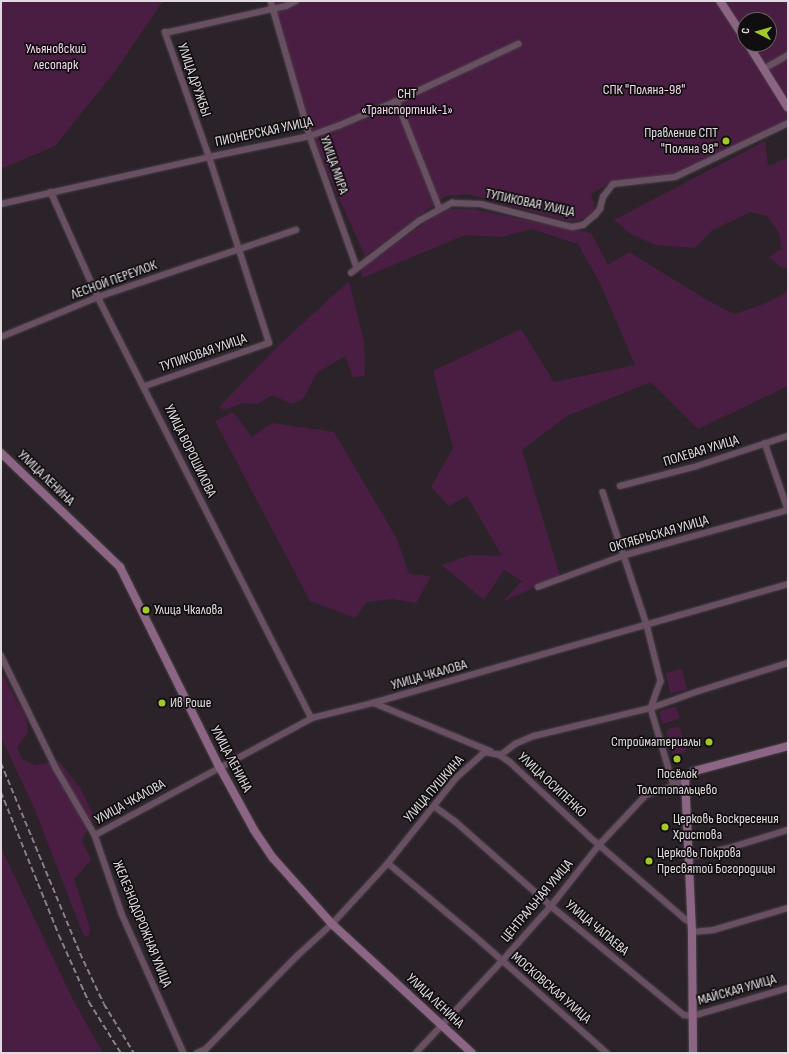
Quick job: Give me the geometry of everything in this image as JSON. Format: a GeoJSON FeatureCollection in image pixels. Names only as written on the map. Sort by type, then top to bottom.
{"type":"FeatureCollection","features":[{"type":"Feature","properties":{"kind":"street","name":"УЛИЦА МИРА"},"geometry":{"type":"LineString","coordinates":[[271,1],[310,136],[357,267]]}},
{"type":"Feature","properties":{"kind":"street"},"geometry":{"type":"LineString","coordinates":[[273,9],[286,6],[296,1]]}},
{"type":"Feature","properties":{"kind":"street"},"geometry":{"type":"LineString","coordinates":[[720,1],[737,27]]}},
{"type":"Feature","properties":{"kind":"street","name":"УЛИЦА ДРУЖБЫ"},"geometry":{"type":"LineString","coordinates":[[269,343],[209,156],[165,33],[273,9]]}},
{"type":"Feature","properties":{"kind":"street","name":"ПИОНЕРСКАЯ УЛИЦА"},"geometry":{"type":"LineString","coordinates":[[1,204],[209,156],[310,136],[397,101],[518,44]]}},
{"type":"Feature","properties":{"kind":"street"},"geometry":{"type":"LineString","coordinates":[[753,52],[788,108]]}},
{"type":"Feature","properties":{"kind":"street"},"geometry":{"type":"LineString","coordinates":[[764,69],[788,55]]}},
{"type":"Feature","properties":{"kind":"street"},"geometry":{"type":"LineString","coordinates":[[397,101],[440,209]]}},
{"type":"Feature","properties":{"kind":"street","name":"ТУПИКОВАЯ УЛИЦА"},"geometry":{"type":"LineString","coordinates":[[351,273],[419,221],[452,203],[481,204],[572,227],[583,225],[596,215],[600,209],[603,197],[614,184],[675,177],[788,123]]}},
{"type":"Feature","properties":{"kind":"street","name":"УЛИЦА ВОРОШИЛОВА"},"geometry":{"type":"LineString","coordinates":[[51,192],[98,297],[312,718]]}},
{"type":"Feature","properties":{"kind":"street","name":"ЛЕСНОЙ ПЕРЕУЛОК"},"geometry":{"type":"LineString","coordinates":[[1,337],[98,297],[296,230]]}},
{"type":"Feature","properties":{"kind":"street","name":"ТУПИКОВАЯ УЛИЦА"},"geometry":{"type":"LineString","coordinates":[[144,386],[269,343]]}},
{"type":"Feature","properties":{"kind":"street","name":"ПОЛЕВАЯ УЛИЦА"},"geometry":{"type":"LineString","coordinates":[[620,486],[694,467],[788,436]]}},
{"type":"Feature","properties":{"kind":"street"},"geometry":{"type":"LineString","coordinates":[[765,443],[788,509]]}},
{"type":"Feature","properties":{"kind":"street","name":"УЛИЦА ЛЕНИНА"},"geometry":{"type":"LineString","coordinates":[[1,453],[120,567],[219,766],[262,843],[283,871],[332,924],[472,1053]]}},
{"type":"Feature","properties":{"kind":"street"},"geometry":{"type":"LineString","coordinates":[[603,492],[647,625],[661,681],[651,708],[674,786]]}},
{"type":"Feature","properties":{"kind":"street","name":"ОКТЯБРЬСКАЯ УЛИЦА"},"geometry":{"type":"LineString","coordinates":[[538,587],[625,555],[788,509]]}},
{"type":"Feature","properties":{"kind":"street","name":"УЛИЦА ЧКАЛОВА"},"geometry":{"type":"LineString","coordinates":[[95,834],[219,766],[312,718],[373,703],[788,584]]}},
{"type":"Feature","properties":{"kind":"street","name":"ЖЕЛЕЗНОДОРОЖНАЯ УЛИЦА"},"geometry":{"type":"LineString","coordinates":[[1,655],[56,768],[95,834],[122,914],[184,1053]]}},
{"type":"Feature","properties":{"kind":"street"},"geometry":{"type":"LineString","coordinates":[[501,755],[515,744],[534,736],[651,708],[699,690],[788,663]]}},
{"type":"Feature","properties":{"kind":"street","name":"УЛИЦА ОСИПЕНКО"},"geometry":{"type":"LineString","coordinates":[[373,703],[501,755],[685,919],[692,923]]}},
{"type":"Feature","properties":{"kind":"street","name":"ЦЕНТРАЛЬНАЯ УЛИЦА"},"geometry":{"type":"LineString","coordinates":[[416,1053],[502,961],[551,906],[600,844],[646,795],[674,786],[694,771],[788,746]]}},
{"type":"Feature","properties":{"kind":"street","name":"УЛИЦА ПУШКИНА"},"geometry":{"type":"LineString","coordinates":[[196,1053],[206,1049],[297,956],[332,924],[388,863],[459,774],[485,752],[501,755]]}},
{"type":"Feature","properties":{"kind":"street"},"geometry":{"type":"LineString","coordinates":[[685,778],[692,923],[693,1053]]}},
{"type":"Feature","properties":{"kind":"street","name":"УЛИЦА ЧАПАЕВА"},"geometry":{"type":"LineString","coordinates":[[434,806],[455,821],[551,906],[684,1015],[693,1016]]}},
{"type":"Feature","properties":{"kind":"street"},"geometry":{"type":"LineString","coordinates":[[690,857],[733,847],[788,830]]}},
{"type":"Feature","properties":{"kind":"street","name":"МОСКОВСКАЯ УЛИЦА"},"geometry":{"type":"LineString","coordinates":[[388,863],[608,1053]]}},
{"type":"Feature","properties":{"kind":"street"},"geometry":{"type":"LineString","coordinates":[[692,932],[714,930],[788,908]]}},
{"type":"Feature","properties":{"kind":"street","name":"МАЙСКАЯ УЛИЦА"},"geometry":{"type":"LineString","coordinates":[[693,1016],[788,988]]}},
{"type":"Feature","properties":{"kind":"green space","name":"Ульяновский лесопарк"},"geometry":{"type":"Polygon","coordinates":[[[1,1],[163,1],[116,70],[55,146],[1,169],[1,1]]]}},
{"type":"Feature","properties":{"kind":"green space","name":"СНТ «Транспортник-1»"},"geometry":{"type":"Polygon","coordinates":[[[276,1],[715,1],[737,35],[737,52],[748,52],[788,113],[787,119],[785,122],[681,174],[612,181],[591,194],[595,208],[592,214],[580,220],[568,221],[467,194],[446,196],[365,256],[312,138],[276,9],[276,1]]]}},
{"type":"Feature","properties":{"kind":"green space"},"geometry":{"type":"Polygon","coordinates":[[[724,1],[788,1],[788,99],[779,92],[755,52],[777,52],[777,12],[737,12],[737,23],[724,1]]]}},
{"type":"Feature","properties":{"kind":"green space"},"geometry":{"type":"Polygon","coordinates":[[[765,141],[768,166],[788,158],[788,269],[779,266],[769,257],[781,249],[779,233],[767,216],[750,212],[711,231],[695,248],[655,245],[631,234],[614,220],[765,141]]]}},
{"type":"Feature","properties":{"kind":"green space"},"geometry":{"type":"Polygon","coordinates":[[[444,209],[472,209],[591,233],[608,265],[629,252],[707,300],[734,314],[759,306],[784,294],[788,289],[788,386],[698,429],[651,382],[567,416],[522,450],[560,576],[502,602],[522,581],[504,570],[484,600],[442,565],[470,555],[502,556],[467,496],[449,506],[431,487],[453,448],[433,371],[521,329],[554,382],[635,365],[600,283],[578,244],[532,229],[501,237],[465,235],[362,278],[361,269],[444,209]]]}},
{"type":"Feature","properties":{"kind":"green space"},"geometry":{"type":"Polygon","coordinates":[[[349,281],[364,341],[365,375],[353,378],[345,356],[317,373],[303,399],[291,404],[273,395],[257,404],[243,403],[225,410],[219,407],[278,346],[349,281]]]}},
{"type":"Feature","properties":{"kind":"green space"},"geometry":{"type":"Polygon","coordinates":[[[233,412],[252,437],[272,423],[334,432],[397,539],[409,574],[431,576],[416,603],[392,599],[367,602],[355,618],[310,601],[215,421],[233,412]]]}},
{"type":"Feature","properties":{"kind":"green space"},"geometry":{"type":"Polygon","coordinates":[[[682,669],[687,689],[671,693],[666,673],[682,669]]]}},
{"type":"Feature","properties":{"kind":"green space"},"geometry":{"type":"Polygon","coordinates":[[[1,672],[26,717],[28,733],[17,747],[22,759],[35,765],[59,761],[81,789],[94,817],[82,840],[91,860],[74,879],[88,922],[90,931],[88,937],[83,934],[35,810],[1,737],[1,672]]]}},
{"type":"Feature","properties":{"kind":"green space"},"geometry":{"type":"Polygon","coordinates":[[[676,706],[680,718],[663,724],[659,712],[676,706]]]}},
{"type":"Feature","properties":{"kind":"green space"},"geometry":{"type":"Polygon","coordinates":[[[680,728],[686,750],[685,752],[674,755],[672,753],[666,732],[668,729],[680,728]]]}},
{"type":"Feature","properties":{"kind":"green space"},"geometry":{"type":"Polygon","coordinates":[[[1,848],[72,998],[103,1053],[1,1053],[1,848]]]}},
{"type":"Feature","properties":{"kind":"railway"},"geometry":{"type":"LineString","coordinates":[[1,763],[80,953],[104,1004],[134,1053]]}},
{"type":"Feature","properties":{"kind":"railway"},"geometry":{"type":"LineString","coordinates":[[1,792],[59,935],[89,1002],[121,1053]]}},
{"type":"Feature","properties":{"kind":"place","name":"Правление СПТ \"Поляна 98\""},"geometry":{"type":"Point","coordinates":[726,141]}},
{"type":"Feature","properties":{"kind":"place","name":"Улица Чкалова"},"geometry":{"type":"Point","coordinates":[146,610]}},
{"type":"Feature","properties":{"kind":"place","name":"Ив Роше"},"geometry":{"type":"Point","coordinates":[162,703]}},
{"type":"Feature","properties":{"kind":"place","name":"Стройматериалы"},"geometry":{"type":"Point","coordinates":[709,742]}},
{"type":"Feature","properties":{"kind":"place","name":"Посёлок Толстопальцево"},"geometry":{"type":"Point","coordinates":[677,759]}},
{"type":"Feature","properties":{"kind":"place","name":"Церковь Воскресения Христова"},"geometry":{"type":"Point","coordinates":[665,827]}},
{"type":"Feature","properties":{"kind":"place","name":"Церковь Покрова Пресвятой Богородицы"},"geometry":{"type":"Point","coordinates":[649,861]}},
{"type":"Feature","properties":{"kind":"park label","name":"СПК \"Поляна-98\""},"geometry":{"type":"Point","coordinates":[644,90]}}]}
